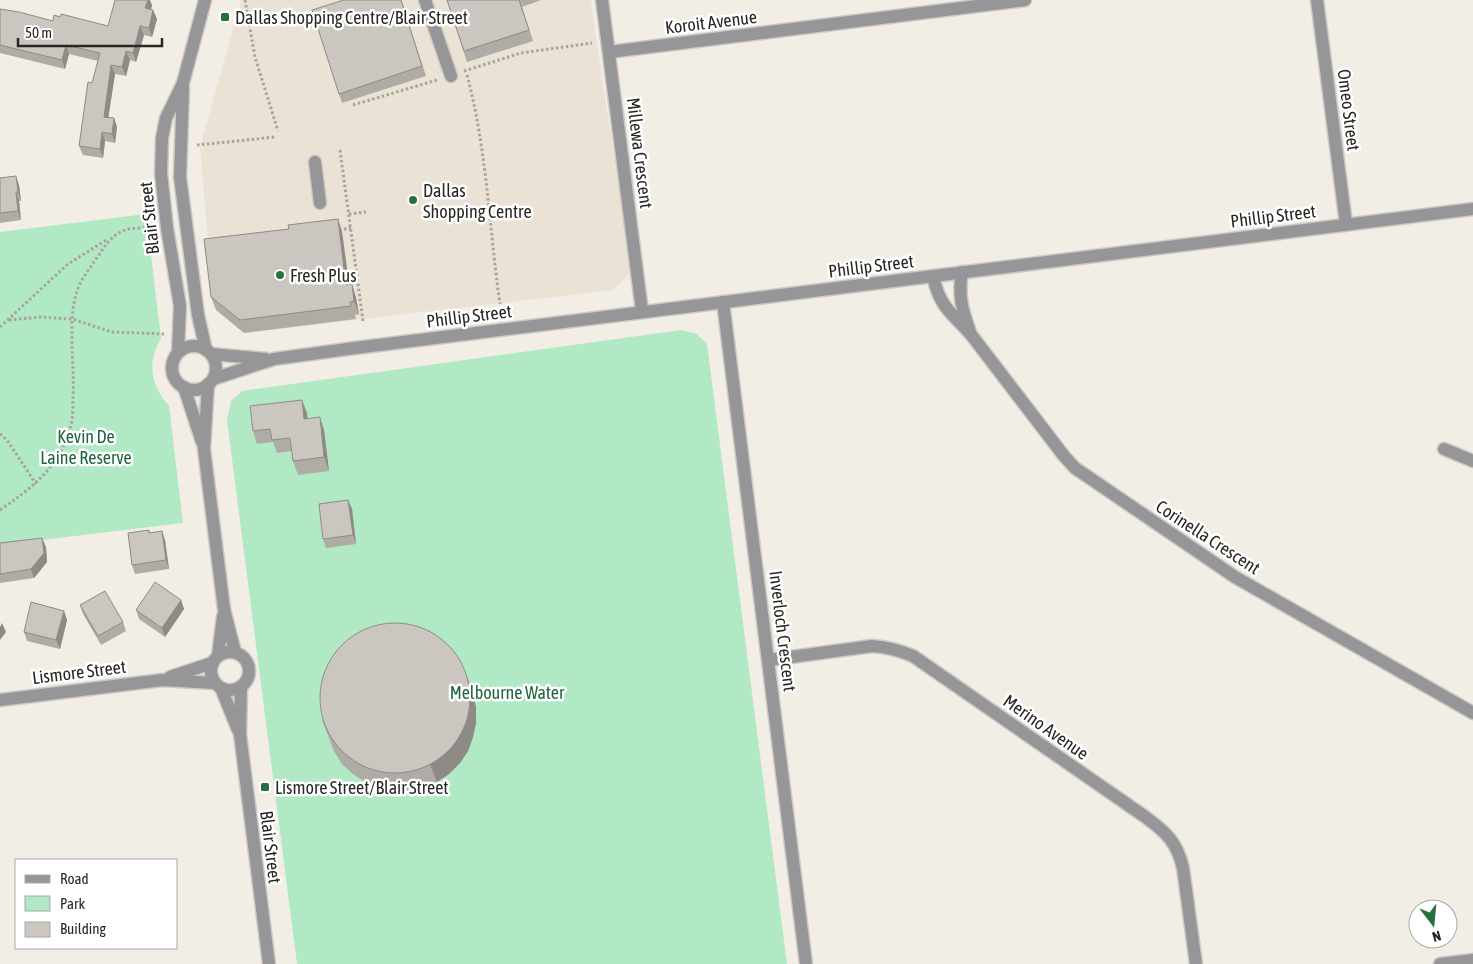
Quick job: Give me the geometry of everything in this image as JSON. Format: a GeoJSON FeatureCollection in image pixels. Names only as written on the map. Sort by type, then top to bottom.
{"type":"FeatureCollection","features":[{"type":"Feature","properties":{"kind":"street","name":"Blair Street"},"geometry":{"type":"LineString","coordinates":[[205,0],[184,83],[180,177],[198,315],[209,352]]}},
{"type":"Feature","properties":{"kind":"street"},"geometry":{"type":"LineString","coordinates":[[425,0],[451,76]]}},
{"type":"Feature","properties":{"kind":"street","name":"Millewa Crescent"},"geometry":{"type":"LineString","coordinates":[[602,0],[642,311]]}},
{"type":"Feature","properties":{"kind":"street","name":"Koroit Avenue"},"geometry":{"type":"LineString","coordinates":[[608,46],[1025,0]]}},
{"type":"Feature","properties":{"kind":"street","name":"Omeo Street"},"geometry":{"type":"LineString","coordinates":[[1317,0],[1346,224]]}},
{"type":"Feature","properties":{"kind":"street","name":"Blair Street"},"geometry":{"type":"LineString","coordinates":[[178,352],[180,306],[172,264],[161,174],[162,138],[166,118],[184,83]]}},
{"type":"Feature","properties":{"kind":"street"},"geometry":{"type":"LineString","coordinates":[[315,162],[320,203]]}},
{"type":"Feature","properties":{"kind":"street","name":"Phillip Street"},"geometry":{"type":"LineString","coordinates":[[211,382],[274,359],[642,311],[1473,209]]}},
{"type":"Feature","properties":{"kind":"street","name":"Corinella Crescent"},"geometry":{"type":"LineString","coordinates":[[962,272],[959,288],[971,334]]}},
{"type":"Feature","properties":{"kind":"street","name":"Corinella Crescent"},"geometry":{"type":"LineString","coordinates":[[933,276],[941,302],[950,314],[971,334],[1075,468],[1235,577],[1473,713]]}},
{"type":"Feature","properties":{"kind":"street","name":"Inverloch Crescent"},"geometry":{"type":"LineString","coordinates":[[723,302],[806,964]]}},
{"type":"Feature","properties":{"kind":"street"},"geometry":{"type":"LineString","coordinates":[[204,449],[211,382],[216,366],[209,352],[200,347],[192,346],[178,352],[172,364],[172,371],[174,377],[184,387],[204,449],[224,609],[236,652]]}},
{"type":"Feature","properties":{"kind":"street","name":"Phillip Street"},"geometry":{"type":"LineString","coordinates":[[209,352],[274,359]]}},
{"type":"Feature","properties":{"kind":"street"},"geometry":{"type":"LineString","coordinates":[[184,387],[197,389],[211,382]]}},
{"type":"Feature","properties":{"kind":"street"},"geometry":{"type":"LineString","coordinates":[[1444,449],[1473,460]]}},
{"type":"Feature","properties":{"kind":"street"},"geometry":{"type":"LineString","coordinates":[[215,660],[223,653],[236,652],[241,655],[248,665],[248,677],[241,686],[231,690],[218,685],[211,674],[224,609]]}},
{"type":"Feature","properties":{"kind":"street","name":"Merino Avenue"},"geometry":{"type":"LineString","coordinates":[[769,660],[872,646],[899,650],[913,656],[1144,816],[1168,835],[1180,857],[1196,964]]}},
{"type":"Feature","properties":{"kind":"street","name":"Lismore Street"},"geometry":{"type":"LineString","coordinates":[[162,680],[215,660]]}},
{"type":"Feature","properties":{"kind":"street","name":"Lismore Street"},"geometry":{"type":"LineString","coordinates":[[0,700],[162,680],[218,685]]}},
{"type":"Feature","properties":{"kind":"street","name":"Blair Street"},"geometry":{"type":"LineString","coordinates":[[218,685],[240,734]]}},
{"type":"Feature","properties":{"kind":"street","name":"Blair Street"},"geometry":{"type":"LineString","coordinates":[[241,686],[240,734],[269,964]]}},
{"type":"Feature","properties":{"kind":"street"},"geometry":{"type":"LineString","coordinates":[[1440,964],[1473,960]]}},
{"type":"Feature","properties":{"kind":"path"},"geometry":{"type":"LineString","coordinates":[[245,0],[255,57],[278,132]]}},
{"type":"Feature","properties":{"kind":"path"},"geometry":{"type":"LineString","coordinates":[[353,104],[451,76],[521,53],[608,46]]}},
{"type":"Feature","properties":{"kind":"path"},"geometry":{"type":"LineString","coordinates":[[466,71],[480,140],[500,304]]}},
{"type":"Feature","properties":{"kind":"path"},"geometry":{"type":"LineString","coordinates":[[193,146],[275,137]]}},
{"type":"Feature","properties":{"kind":"path"},"geometry":{"type":"LineString","coordinates":[[340,150],[363,321]]}},
{"type":"Feature","properties":{"kind":"path"},"geometry":{"type":"LineString","coordinates":[[349,214],[366,212]]}},
{"type":"Feature","properties":{"kind":"path"},"geometry":{"type":"LineString","coordinates":[[0,327],[68,264],[119,232],[151,227],[150,216],[165,214]]}},
{"type":"Feature","properties":{"kind":"path"},"geometry":{"type":"LineString","coordinates":[[331,231],[351,228]]}},
{"type":"Feature","properties":{"kind":"path"},"geometry":{"type":"LineString","coordinates":[[0,510],[36,484],[59,454],[68,434],[73,415],[72,319],[77,289],[89,268],[111,238]]}},
{"type":"Feature","properties":{"kind":"path"},"geometry":{"type":"LineString","coordinates":[[9,320],[42,317],[72,319],[112,332],[165,334]]}},
{"type":"Feature","properties":{"kind":"path"},"geometry":{"type":"LineString","coordinates":[[0,434],[7,440],[36,484]]}},
{"type":"Feature","properties":{"kind":"shaded area","name":"Dallas Shopping Centre"},"geometry":{"type":"Polygon","coordinates":[[[241,0],[591,0],[632,271],[613,290],[244,333],[216,310],[200,147],[241,0]]]}},
{"type":"Feature","properties":{"kind":"green space","name":"Kevin De Laine Reserve"},"geometry":{"type":"Polygon","coordinates":[[[146,214],[161,338],[152,365],[154,381],[169,406],[183,523],[0,545],[0,232],[146,214]]]}},
{"type":"Feature","properties":{"kind":"green space","name":"Melbourne Water"},"geometry":{"type":"Polygon","coordinates":[[[681,330],[697,334],[707,344],[787,964],[297,964],[227,420],[231,401],[242,391],[681,330]]]}},
{"type":"Feature","properties":{"kind":"building"},"geometry":{"type":"Polygon","coordinates":[[[115,0],[148,0],[145,8],[153,10],[149,28],[140,26],[133,53],[126,51],[122,67],[111,65],[104,117],[114,118],[112,134],[102,132],[100,149],[79,146],[88,82],[92,83],[100,53],[66,45],[62,60],[0,45],[0,9],[53,21],[54,15],[60,17],[61,14],[108,26],[115,0]]]}},
{"type":"Feature","properties":{"kind":"building"},"geometry":{"type":"Polygon","coordinates":[[[344,0],[401,0],[422,66],[339,94],[312,10],[344,0]]]}},
{"type":"Feature","properties":{"kind":"building"},"geometry":{"type":"Polygon","coordinates":[[[447,0],[519,0],[529,30],[464,51],[447,0]]]}},
{"type":"Feature","properties":{"kind":"building"},"geometry":{"type":"Polygon","coordinates":[[[16,176],[18,211],[0,213],[0,178],[16,176]]]}},
{"type":"Feature","properties":{"kind":"building","name":"Fresh Plus"},"geometry":{"type":"Polygon","coordinates":[[[338,219],[346,285],[352,284],[354,301],[350,302],[351,306],[240,320],[211,297],[204,239],[289,229],[288,225],[338,219]]]}},
{"type":"Feature","properties":{"kind":"building"},"geometry":{"type":"Polygon","coordinates":[[[302,400],[304,419],[320,417],[324,457],[293,461],[290,438],[272,440],[270,429],[253,431],[250,406],[302,400]]]}},
{"type":"Feature","properties":{"kind":"building"},"geometry":{"type":"Polygon","coordinates":[[[348,500],[353,535],[323,539],[319,504],[348,500]]]}},
{"type":"Feature","properties":{"kind":"building"},"geometry":{"type":"Polygon","coordinates":[[[149,530],[149,533],[162,531],[166,560],[132,565],[128,533],[149,530]]]}},
{"type":"Feature","properties":{"kind":"building"},"geometry":{"type":"Polygon","coordinates":[[[42,538],[44,553],[31,569],[0,574],[0,543],[42,538]]]}},
{"type":"Feature","properties":{"kind":"building"},"geometry":{"type":"Polygon","coordinates":[[[155,582],[181,600],[162,628],[136,610],[155,582]]]}},
{"type":"Feature","properties":{"kind":"building"},"geometry":{"type":"Polygon","coordinates":[[[105,591],[123,622],[98,636],[80,605],[105,591]]]}},
{"type":"Feature","properties":{"kind":"building"},"geometry":{"type":"Polygon","coordinates":[[[31,602],[64,611],[56,640],[24,632],[31,602]]]}},
{"type":"Feature","properties":{"kind":"building"},"geometry":{"type":"Polygon","coordinates":[[[395,623],[410,624],[424,628],[437,635],[448,645],[458,656],[465,669],[469,683],[469,713],[465,727],[458,740],[448,751],[437,761],[424,768],[410,772],[395,773],[380,772],[366,768],[353,761],[342,751],[332,740],[325,727],[321,713],[320,698],[321,683],[325,669],[332,656],[342,645],[353,635],[366,628],[380,624],[395,623]]]}},
{"type":"Feature","properties":{"kind":"place","name":"Dallas Shopping Centre/Blair Street"},"geometry":{"type":"Point","coordinates":[225,17]}},
{"type":"Feature","properties":{"kind":"place","name":"Dallas Shopping Centre"},"geometry":{"type":"Point","coordinates":[413,200]}},
{"type":"Feature","properties":{"kind":"place","name":"Fresh Plus"},"geometry":{"type":"Point","coordinates":[280,275]}},
{"type":"Feature","properties":{"kind":"place","name":"Lismore Street/Blair Street"},"geometry":{"type":"Point","coordinates":[265,787]}}]}
